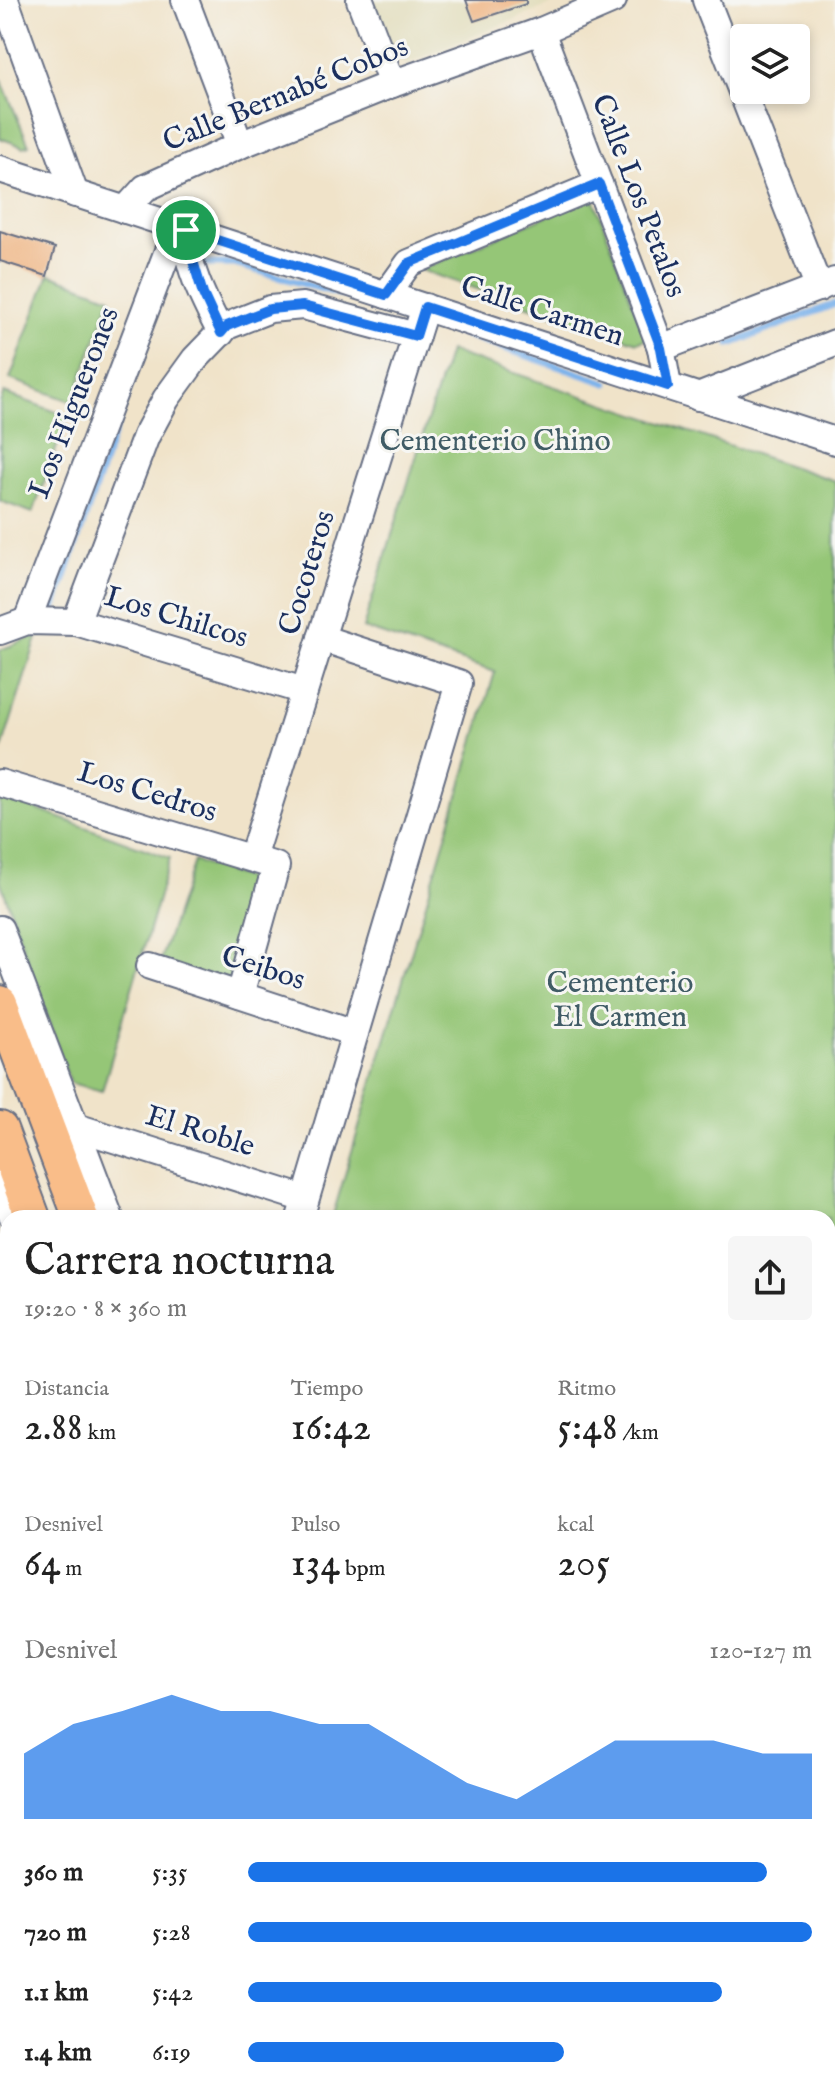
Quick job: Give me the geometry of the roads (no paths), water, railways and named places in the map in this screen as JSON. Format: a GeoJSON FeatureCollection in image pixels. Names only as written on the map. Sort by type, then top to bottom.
{"type":"FeatureCollection","features":[{"type":"Feature","properties":{"kind":"main road"},"geometry":{"type":"LineString","coordinates":[[0,1003],[78,1210]]}},
{"type":"Feature","properties":{"kind":"main road"},"geometry":{"type":"LineString","coordinates":[[0,1129],[30,1210]]}},
{"type":"Feature","properties":{"kind":"street"},"geometry":{"type":"LineString","coordinates":[[5,0],[75,194]]}},
{"type":"Feature","properties":{"kind":"street"},"geometry":{"type":"LineString","coordinates":[[185,0],[240,145]]}},
{"type":"Feature","properties":{"kind":"street"},"geometry":{"type":"LineString","coordinates":[[360,0],[392,84]]}},
{"type":"Feature","properties":{"kind":"street","name":"Calle Bernabé Cobos"},"geometry":{"type":"LineString","coordinates":[[125,210],[145,188],[240,145],[392,84],[541,31],[613,0]]}},
{"type":"Feature","properties":{"kind":"street"},"geometry":{"type":"LineString","coordinates":[[661,348],[827,284],[706,0]]}},
{"type":"Feature","properties":{"kind":"street","name":"Calle Los Petalos"},"geometry":{"type":"LineString","coordinates":[[541,31],[661,348],[668,386]]}},
{"type":"Feature","properties":{"kind":"street","name":"Calle Carmen"},"geometry":{"type":"LineString","coordinates":[[0,169],[835,441]]}},
{"type":"Feature","properties":{"kind":"street"},"geometry":{"type":"LineString","coordinates":[[386,295],[409,263],[599,184]]}},
{"type":"Feature","properties":{"kind":"street"},"geometry":{"type":"LineString","coordinates":[[181,228],[207,305],[221,333]]}},
{"type":"Feature","properties":{"kind":"street","name":"Los Higuerones"},"geometry":{"type":"LineString","coordinates":[[27,621],[181,228]]}},
{"type":"Feature","properties":{"kind":"street"},"geometry":{"type":"LineString","coordinates":[[76,622],[146,436],[166,399],[195,359],[227,326],[270,309],[303,306],[416,336]]}},
{"type":"Feature","properties":{"kind":"street","name":"Cocoteros"},"geometry":{"type":"LineString","coordinates":[[240,995],[264,862],[304,691],[425,307]]}},
{"type":"Feature","properties":{"kind":"street"},"geometry":{"type":"LineString","coordinates":[[698,397],[835,343]]}},
{"type":"Feature","properties":{"kind":"street"},"geometry":{"type":"LineString","coordinates":[[0,631],[27,621]]}},
{"type":"Feature","properties":{"kind":"street","name":"Los Chilcos"},"geometry":{"type":"LineString","coordinates":[[27,621],[76,622],[304,691]]}},
{"type":"Feature","properties":{"kind":"street"},"geometry":{"type":"LineString","coordinates":[[303,1208],[459,683],[321,638]]}},
{"type":"Feature","properties":{"kind":"street","name":"Los Cedros"},"geometry":{"type":"LineString","coordinates":[[0,783],[264,862]]}},
{"type":"Feature","properties":{"kind":"street"},"geometry":{"type":"LineString","coordinates":[[0,929],[107,1210]]}},
{"type":"Feature","properties":{"kind":"street","name":"Ceibos"},"geometry":{"type":"LineString","coordinates":[[150,966],[355,1033]]}},
{"type":"Feature","properties":{"kind":"street","name":"El Roble"},"geometry":{"type":"LineString","coordinates":[[76,1127],[303,1208]]}},
{"type":"Feature","properties":{"kind":"street"},"geometry":{"type":"LineString","coordinates":[[0,1184],[10,1210]]}},
{"type":"Feature","properties":{"kind":"waterway"},"geometry":{"type":"LineString","coordinates":[[199,264],[234,264],[357,299]]}},
{"type":"Feature","properties":{"kind":"waterway"},"geometry":{"type":"LineString","coordinates":[[730,344],[835,304]]}},
{"type":"Feature","properties":{"kind":"waterway"},"geometry":{"type":"LineString","coordinates":[[428,322],[607,383]]}},
{"type":"Feature","properties":{"kind":"waterway"},"geometry":{"type":"LineString","coordinates":[[54,609],[130,385]]}},
{"type":"Feature","properties":{"kind":"park label","name":"Cementerio Chino"},"geometry":{"type":"Point","coordinates":[495,442]}},
{"type":"Feature","properties":{"kind":"park label","name":"Cementerio El Carmen"},"geometry":{"type":"Point","coordinates":[620,1001]}}]}
